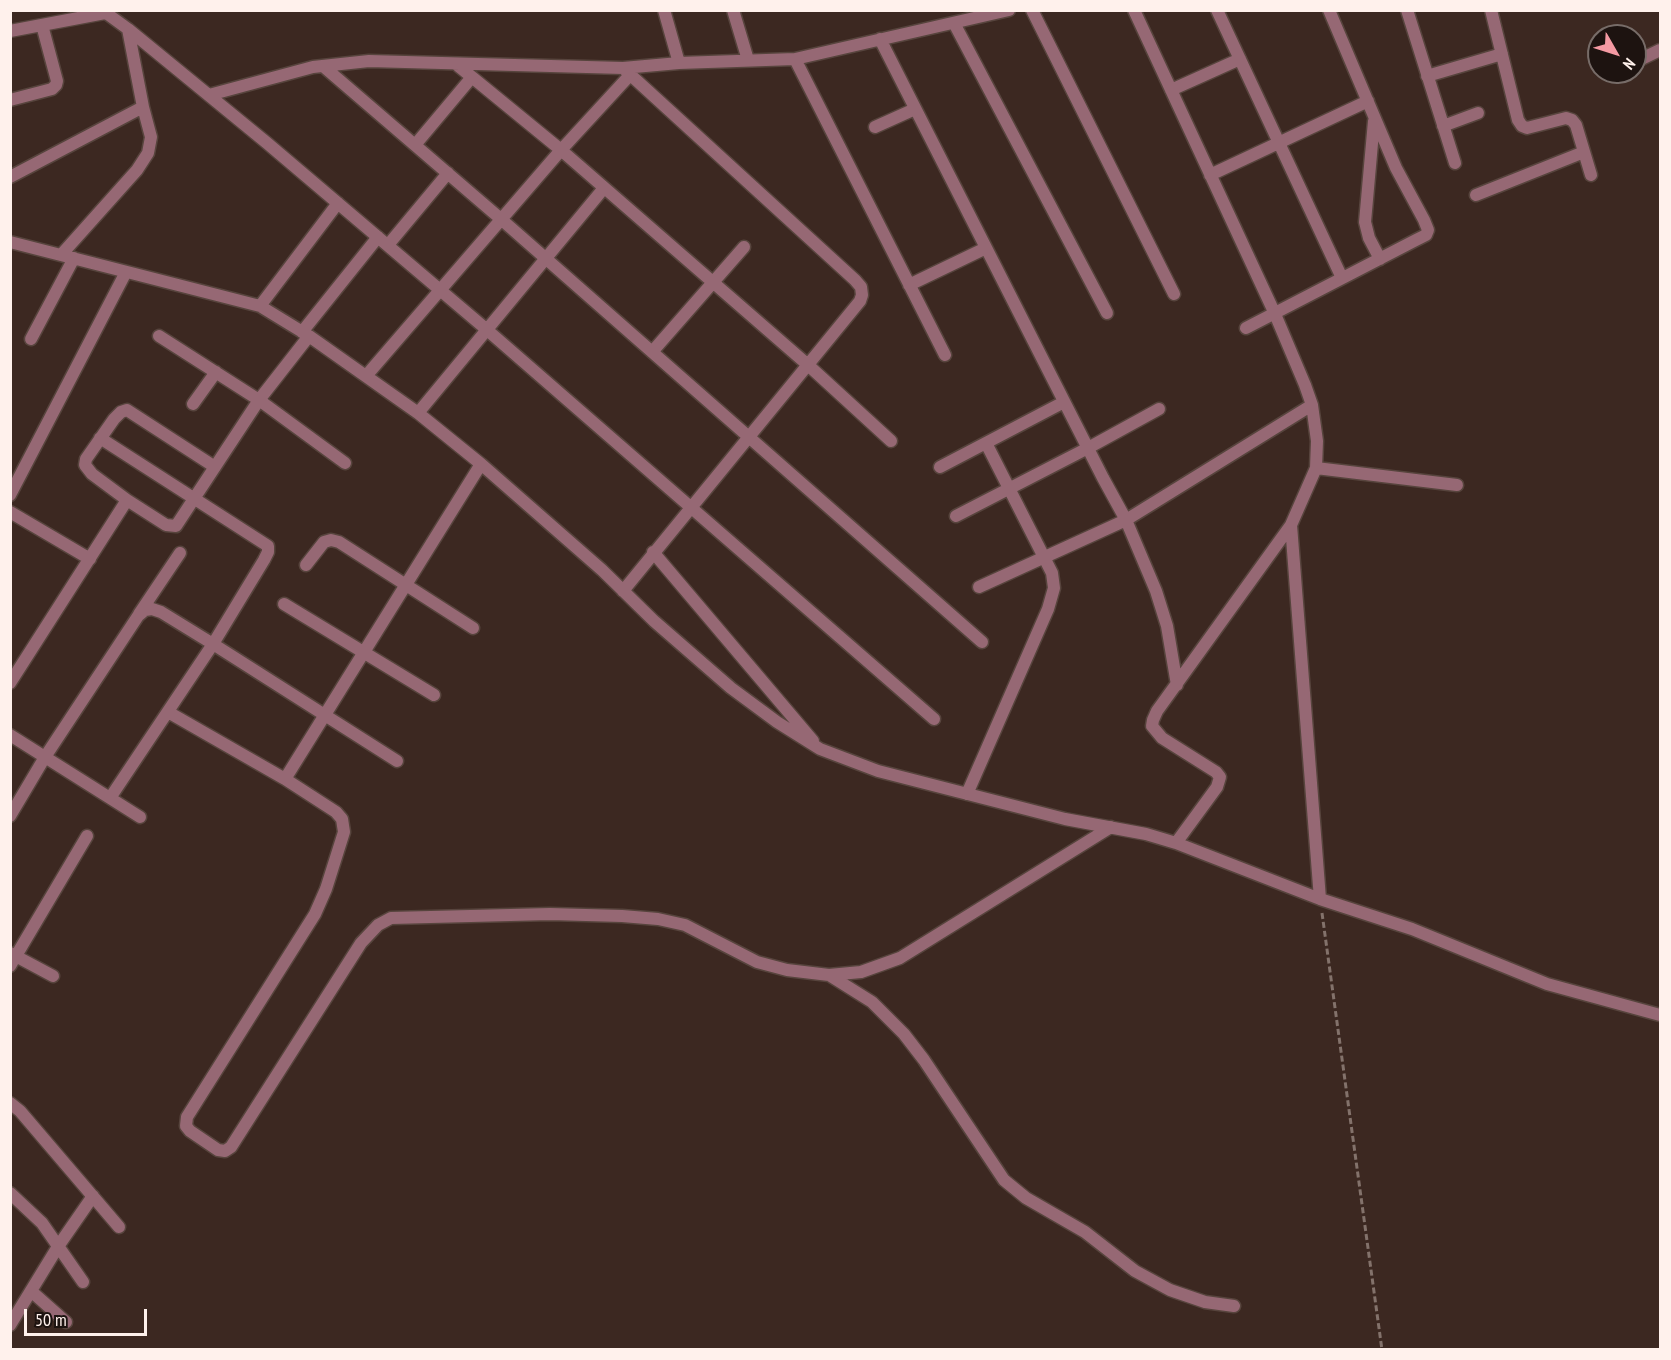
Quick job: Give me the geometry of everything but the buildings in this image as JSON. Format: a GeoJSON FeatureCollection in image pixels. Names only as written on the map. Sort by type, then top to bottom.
{"type":"FeatureCollection","features":[{"type":"Feature","properties":{"kind":"street"},"geometry":{"type":"LineString","coordinates":[[664,10],[679,63]]}},
{"type":"Feature","properties":{"kind":"street"},"geometry":{"type":"LineString","coordinates":[[733,10],[748,60]]}},
{"type":"Feature","properties":{"kind":"street"},"geometry":{"type":"LineString","coordinates":[[209,95],[313,67],[369,61],[626,71],[679,63],[795,59],[954,23],[969,15],[1009,10]]}},
{"type":"Feature","properties":{"kind":"street"},"geometry":{"type":"LineString","coordinates":[[1032,10],[1173,294]]}},
{"type":"Feature","properties":{"kind":"street"},"geometry":{"type":"LineString","coordinates":[[1134,10],[1275,314],[1312,405],[1317,441],[1316,468],[1291,525],[1157,711],[1152,726],[1162,738],[1216,772],[1220,777],[1217,788],[1176,843]]}},
{"type":"Feature","properties":{"kind":"street"},"geometry":{"type":"LineString","coordinates":[[1217,10],[1342,278]]}},
{"type":"Feature","properties":{"kind":"street"},"geometry":{"type":"LineString","coordinates":[[1246,328],[1426,235],[1428,230],[1425,220],[1396,168],[1329,10]]}},
{"type":"Feature","properties":{"kind":"street"},"geometry":{"type":"LineString","coordinates":[[1407,10],[1455,163]]}},
{"type":"Feature","properties":{"kind":"street"},"geometry":{"type":"LineString","coordinates":[[1491,10],[1518,120],[1522,126],[1527,128],[1566,118],[1572,120],[1576,125],[1591,175]]}},
{"type":"Feature","properties":{"kind":"street"},"geometry":{"type":"LineString","coordinates":[[10,31],[104,12],[128,29],[486,329],[934,719]]}},
{"type":"Feature","properties":{"kind":"street"},"geometry":{"type":"LineString","coordinates":[[954,23],[1107,313]]}},
{"type":"Feature","properties":{"kind":"street"},"geometry":{"type":"LineString","coordinates":[[10,100],[52,89],[56,85],[57,81],[42,25]]}},
{"type":"Feature","properties":{"kind":"street"},"geometry":{"type":"LineString","coordinates":[[61,255],[137,170],[148,153],[151,137],[128,29]]}},
{"type":"Feature","properties":{"kind":"street"},"geometry":{"type":"LineString","coordinates":[[880,39],[1126,520],[1159,599],[1167,626],[1177,685]]}},
{"type":"Feature","properties":{"kind":"street"},"geometry":{"type":"LineString","coordinates":[[1427,76],[1502,54]]}},
{"type":"Feature","properties":{"kind":"street"},"geometry":{"type":"LineString","coordinates":[[795,59],[945,355]]}},
{"type":"Feature","properties":{"kind":"street"},"geometry":{"type":"LineString","coordinates":[[1171,90],[1240,59]]}},
{"type":"Feature","properties":{"kind":"street"},"geometry":{"type":"LineString","coordinates":[[456,64],[561,150],[808,365],[891,441]]}},
{"type":"Feature","properties":{"kind":"street"},"geometry":{"type":"LineString","coordinates":[[323,66],[502,220],[982,642]]}},
{"type":"Feature","properties":{"kind":"street"},"geometry":{"type":"LineString","coordinates":[[366,376],[502,220],[626,71]]}},
{"type":"Feature","properties":{"kind":"street"},"geometry":{"type":"LineString","coordinates":[[623,591],[860,301],[861,287],[626,71]]}},
{"type":"Feature","properties":{"kind":"street"},"geometry":{"type":"LineString","coordinates":[[415,145],[472,77]]}},
{"type":"Feature","properties":{"kind":"street"},"geometry":{"type":"LineString","coordinates":[[1210,175],[1368,101]]}},
{"type":"Feature","properties":{"kind":"street"},"geometry":{"type":"LineString","coordinates":[[10,177],[143,107]]}},
{"type":"Feature","properties":{"kind":"street"},"geometry":{"type":"LineString","coordinates":[[875,127],[915,109]]}},
{"type":"Feature","properties":{"kind":"street"},"geometry":{"type":"LineString","coordinates":[[1443,126],[1479,113]]}},
{"type":"Feature","properties":{"kind":"street"},"geometry":{"type":"LineString","coordinates":[[1374,116],[1365,222],[1369,238],[1380,259]]}},
{"type":"Feature","properties":{"kind":"street"},"geometry":{"type":"LineString","coordinates":[[1476,195],[1584,152]]}},
{"type":"Feature","properties":{"kind":"street"},"geometry":{"type":"LineString","coordinates":[[215,467],[127,410],[114,419],[86,459],[85,465],[92,474],[127,500],[171,527],[176,526],[305,334],[383,241],[448,173]]}},
{"type":"Feature","properties":{"kind":"street"},"geometry":{"type":"LineString","coordinates":[[418,413],[604,188]]}},
{"type":"Feature","properties":{"kind":"street"},"geometry":{"type":"LineString","coordinates":[[260,306],[338,203]]}},
{"type":"Feature","properties":{"kind":"street"},"geometry":{"type":"LineString","coordinates":[[10,242],[260,306],[305,334],[418,413],[481,464],[730,688],[777,722],[820,748],[878,771],[1065,819],[1146,834],[1176,843],[1320,899],[1412,929],[1547,984],[1660,1015]]}},
{"type":"Feature","properties":{"kind":"street"},"geometry":{"type":"LineString","coordinates":[[652,352],[744,247]]}},
{"type":"Feature","properties":{"kind":"street"},"geometry":{"type":"LineString","coordinates":[[909,285],[986,248]]}},
{"type":"Feature","properties":{"kind":"street"},"geometry":{"type":"LineString","coordinates":[[32,339],[74,258]]}},
{"type":"Feature","properties":{"kind":"street"},"geometry":{"type":"LineString","coordinates":[[10,495],[126,272]]}},
{"type":"Feature","properties":{"kind":"street"},"geometry":{"type":"LineString","coordinates":[[159,336],[259,400],[345,464]]}},
{"type":"Feature","properties":{"kind":"street"},"geometry":{"type":"LineString","coordinates":[[193,404],[216,372]]}},
{"type":"Feature","properties":{"kind":"street"},"geometry":{"type":"LineString","coordinates":[[940,467],[1064,402]]}},
{"type":"Feature","properties":{"kind":"street"},"geometry":{"type":"LineString","coordinates":[[979,587],[1126,520],[1312,405]]}},
{"type":"Feature","properties":{"kind":"street"},"geometry":{"type":"LineString","coordinates":[[956,516],[1159,409]]}},
{"type":"Feature","properties":{"kind":"street"},"geometry":{"type":"LineString","coordinates":[[100,438],[268,546],[264,560],[213,644],[110,798]]}},
{"type":"Feature","properties":{"kind":"street"},"geometry":{"type":"LineString","coordinates":[[967,794],[1048,609],[1054,588],[1052,573],[986,443]]}},
{"type":"Feature","properties":{"kind":"street"},"geometry":{"type":"LineString","coordinates":[[285,779],[481,464]]}},
{"type":"Feature","properties":{"kind":"street"},"geometry":{"type":"LineString","coordinates":[[1316,468],[1457,485]]}},
{"type":"Feature","properties":{"kind":"street"},"geometry":{"type":"LineString","coordinates":[[10,683],[127,500]]}},
{"type":"Feature","properties":{"kind":"street"},"geometry":{"type":"LineString","coordinates":[[10,512],[90,559]]}},
{"type":"Feature","properties":{"kind":"street"},"geometry":{"type":"LineString","coordinates":[[1291,525],[1320,899]]}},
{"type":"Feature","properties":{"kind":"street"},"geometry":{"type":"LineString","coordinates":[[306,565],[324,542],[332,540],[339,542],[473,628]]}},
{"type":"Feature","properties":{"kind":"street"},"geometry":{"type":"LineString","coordinates":[[653,552],[820,748]]}},
{"type":"Feature","properties":{"kind":"street"},"geometry":{"type":"LineString","coordinates":[[10,816],[45,757],[180,553]]}},
{"type":"Feature","properties":{"kind":"street"},"geometry":{"type":"LineString","coordinates":[[284,604],[434,695]]}},
{"type":"Feature","properties":{"kind":"street"},"geometry":{"type":"LineString","coordinates":[[138,616],[145,610],[152,609],[161,612],[398,761]]}},
{"type":"Feature","properties":{"kind":"street"},"geometry":{"type":"LineString","coordinates":[[168,712],[285,779],[336,812],[342,819],[344,832],[326,889],[315,914],[187,1117],[186,1126],[190,1131],[218,1150],[225,1151],[231,1147],[361,943],[378,926],[391,918],[550,914],[658,919],[685,925],[758,962],[787,970],[829,975],[861,972],[900,958],[1111,827]]}},
{"type":"Feature","properties":{"kind":"street"},"geometry":{"type":"LineString","coordinates":[[10,735],[140,817]]}},
{"type":"Feature","properties":{"kind":"street"},"geometry":{"type":"LineString","coordinates":[[53,976],[13,958],[87,836]]}},
{"type":"Feature","properties":{"kind":"street"},"geometry":{"type":"LineString","coordinates":[[829,975],[872,1002],[904,1034],[924,1060],[1004,1180],[1026,1198],[1085,1232],[1135,1271],[1170,1290],[1205,1302],[1234,1306]]}},
{"type":"Feature","properties":{"kind":"street"},"geometry":{"type":"LineString","coordinates":[[10,1103],[20,1111],[119,1227]]}},
{"type":"Feature","properties":{"kind":"street"},"geometry":{"type":"LineString","coordinates":[[10,1193],[42,1223],[83,1282]]}},
{"type":"Feature","properties":{"kind":"street"},"geometry":{"type":"LineString","coordinates":[[11,1323],[59,1245],[93,1197]]}},
{"type":"Feature","properties":{"kind":"street"},"geometry":{"type":"LineString","coordinates":[[31,1291],[66,1322]]}},
{"type":"Feature","properties":{"kind":"path"},"geometry":{"type":"LineString","coordinates":[[1320,899],[1382,1350]]}}]}
